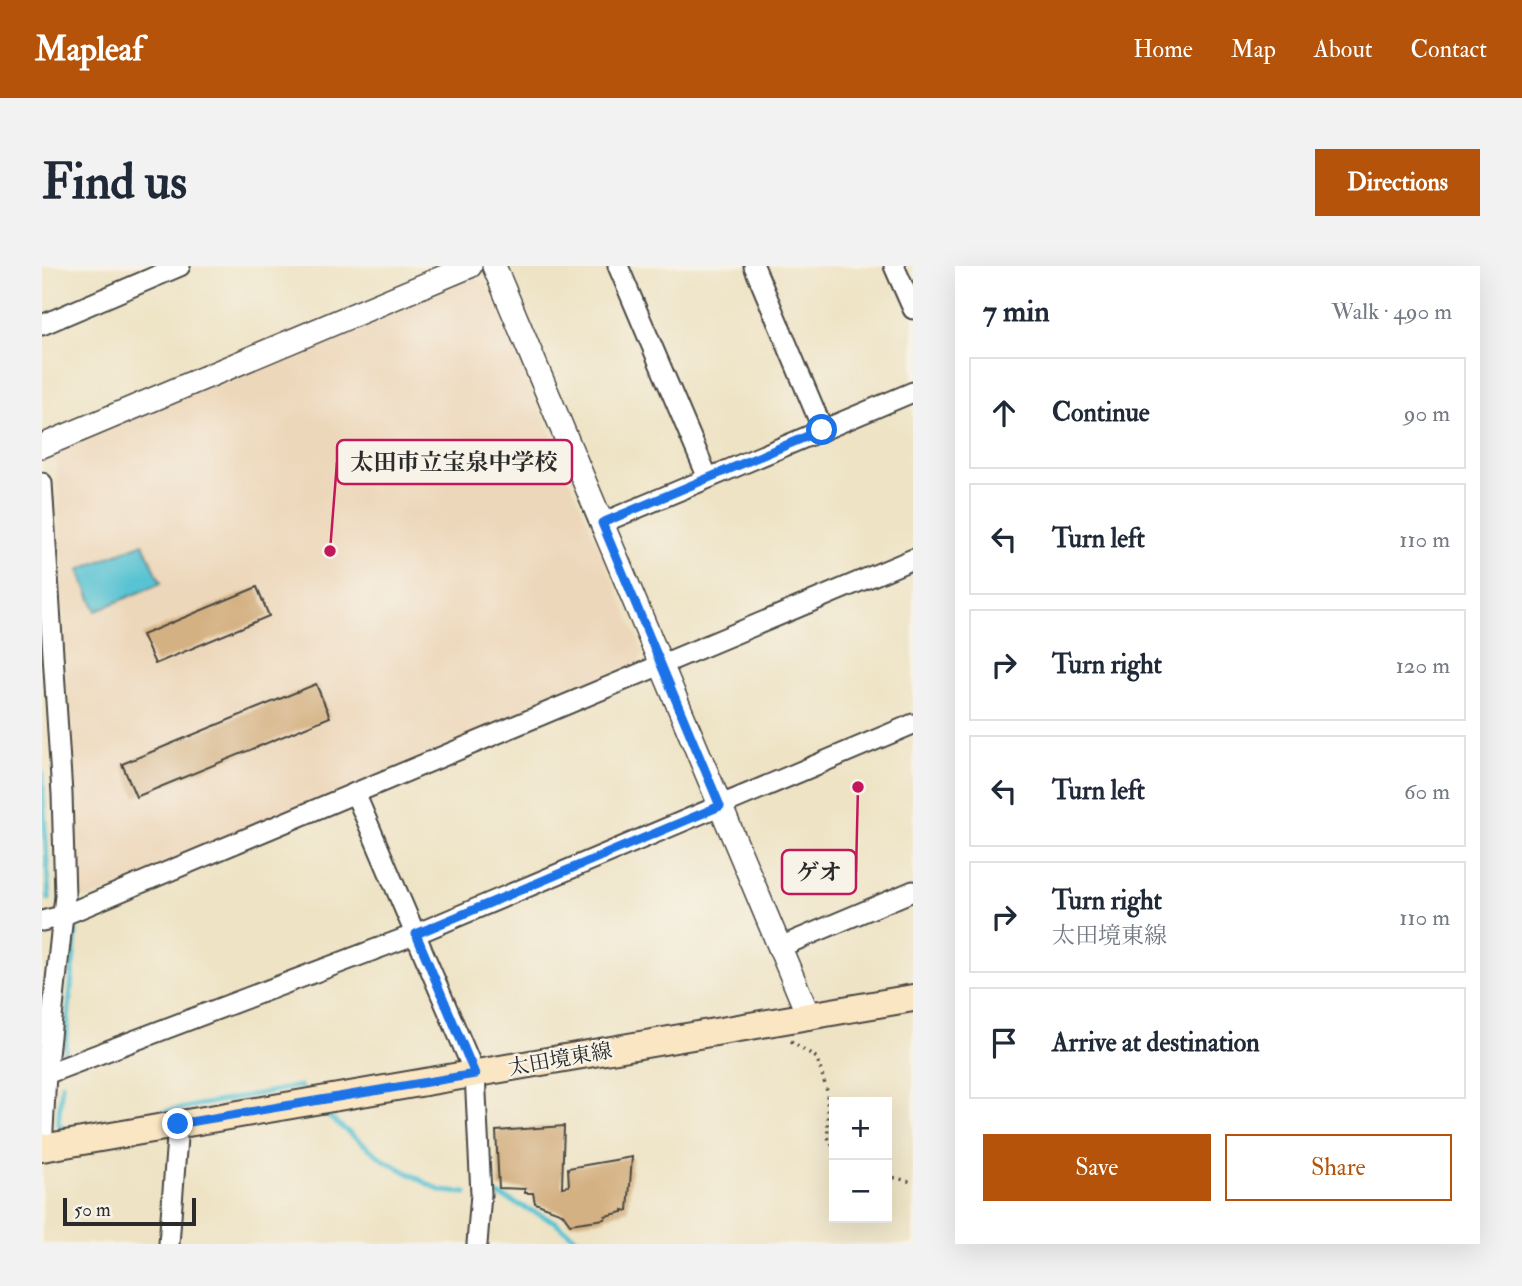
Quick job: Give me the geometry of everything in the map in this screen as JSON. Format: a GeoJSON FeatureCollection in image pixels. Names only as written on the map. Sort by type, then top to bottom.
{"type":"FeatureCollection","features":[{"type":"Feature","properties":{"kind":"main road","name":"太田境東線"},"geometry":{"type":"LineString","coordinates":[[42,1148],[913,998]]}},
{"type":"Feature","properties":{"kind":"street"},"geometry":{"type":"LineString","coordinates":[[42,325],[180,266]]}},
{"type":"Feature","properties":{"kind":"street"},"geometry":{"type":"LineString","coordinates":[[42,446],[470,266]]}},
{"type":"Feature","properties":{"kind":"street"},"geometry":{"type":"LineString","coordinates":[[494,266],[809,1017]]}},
{"type":"Feature","properties":{"kind":"street"},"geometry":{"type":"LineString","coordinates":[[618,266],[708,478]]}},
{"type":"Feature","properties":{"kind":"street"},"geometry":{"type":"LineString","coordinates":[[754,266],[822,430]]}},
{"type":"Feature","properties":{"kind":"street"},"geometry":{"type":"LineString","coordinates":[[894,266],[913,309]]}},
{"type":"Feature","properties":{"kind":"street"},"geometry":{"type":"LineString","coordinates":[[602,523],[913,392]]}},
{"type":"Feature","properties":{"kind":"street"},"geometry":{"type":"LineString","coordinates":[[42,483],[44,566],[62,794],[65,896],[42,1148]]}},
{"type":"Feature","properties":{"kind":"street"},"geometry":{"type":"LineString","coordinates":[[42,920],[62,916],[913,559]]}},
{"type":"Feature","properties":{"kind":"street"},"geometry":{"type":"LineString","coordinates":[[47,1074],[416,934],[913,724]]}},
{"type":"Feature","properties":{"kind":"street"},"geometry":{"type":"LineString","coordinates":[[355,793],[475,1074],[481,1194],[477,1244]]}},
{"type":"Feature","properties":{"kind":"street"},"geometry":{"type":"LineString","coordinates":[[780,947],[913,891]]}},
{"type":"Feature","properties":{"kind":"street"},"geometry":{"type":"LineString","coordinates":[[169,1244],[178,1124]]}},
{"type":"Feature","properties":{"kind":"path"},"geometry":{"type":"LineString","coordinates":[[757,1026],[803,1047],[817,1058],[827,1091],[829,1139]]}},
{"type":"Feature","properties":{"kind":"path"},"geometry":{"type":"LineString","coordinates":[[892,1177],[913,1182]]}},
{"type":"Feature","properties":{"kind":"shaded area"},"geometry":{"type":"Polygon","coordinates":[[[474,278],[486,283],[643,651],[639,664],[87,899],[74,892],[56,450],[474,278]]]}},
{"type":"Feature","properties":{"kind":"water"},"geometry":{"type":"Polygon","coordinates":[[[143,543],[161,583],[96,611],[79,570],[143,543]]]}},
{"type":"Feature","properties":{"kind":"building"},"geometry":{"type":"Polygon","coordinates":[[[257,587],[269,616],[155,664],[142,635],[257,587]]]}},
{"type":"Feature","properties":{"kind":"building"},"geometry":{"type":"Polygon","coordinates":[[[316,684],[330,717],[136,797],[122,764],[316,684]]]}},
{"type":"Feature","properties":{"kind":"building"},"geometry":{"type":"Polygon","coordinates":[[[564,1126],[562,1187],[569,1186],[568,1168],[632,1157],[628,1211],[605,1216],[605,1219],[570,1224],[562,1213],[535,1203],[533,1193],[525,1193],[525,1189],[499,1188],[496,1131],[564,1126]]]}},
{"type":"Feature","properties":{"kind":"waterway"},"geometry":{"type":"LineString","coordinates":[[42,772],[49,899]]}},
{"type":"Feature","properties":{"kind":"waterway"},"geometry":{"type":"LineString","coordinates":[[65,1052],[76,932]]}},
{"type":"Feature","properties":{"kind":"waterway"},"geometry":{"type":"LineString","coordinates":[[62,1084],[58,1124],[66,1130],[300,1086],[301,1088]]}},
{"type":"Feature","properties":{"kind":"waterway"},"geometry":{"type":"LineString","coordinates":[[326,1115],[384,1160],[441,1191],[466,1193]]}},
{"type":"Feature","properties":{"kind":"waterway"},"geometry":{"type":"LineString","coordinates":[[495,1195],[555,1222],[584,1244]]}},
{"type":"Feature","properties":{"kind":"place","name":"太田市立宝泉中学校"},"geometry":{"type":"Point","coordinates":[330,551]}},
{"type":"Feature","properties":{"kind":"place","name":"ゲオ"},"geometry":{"type":"Point","coordinates":[858,787]}},
{"type":"Feature","properties":{"kind":"route"},"geometry":{"type":"LineString","coordinates":[[178,1124],[475,1074],[416,934],[720,806],[602,523],[822,430]]}}]}
